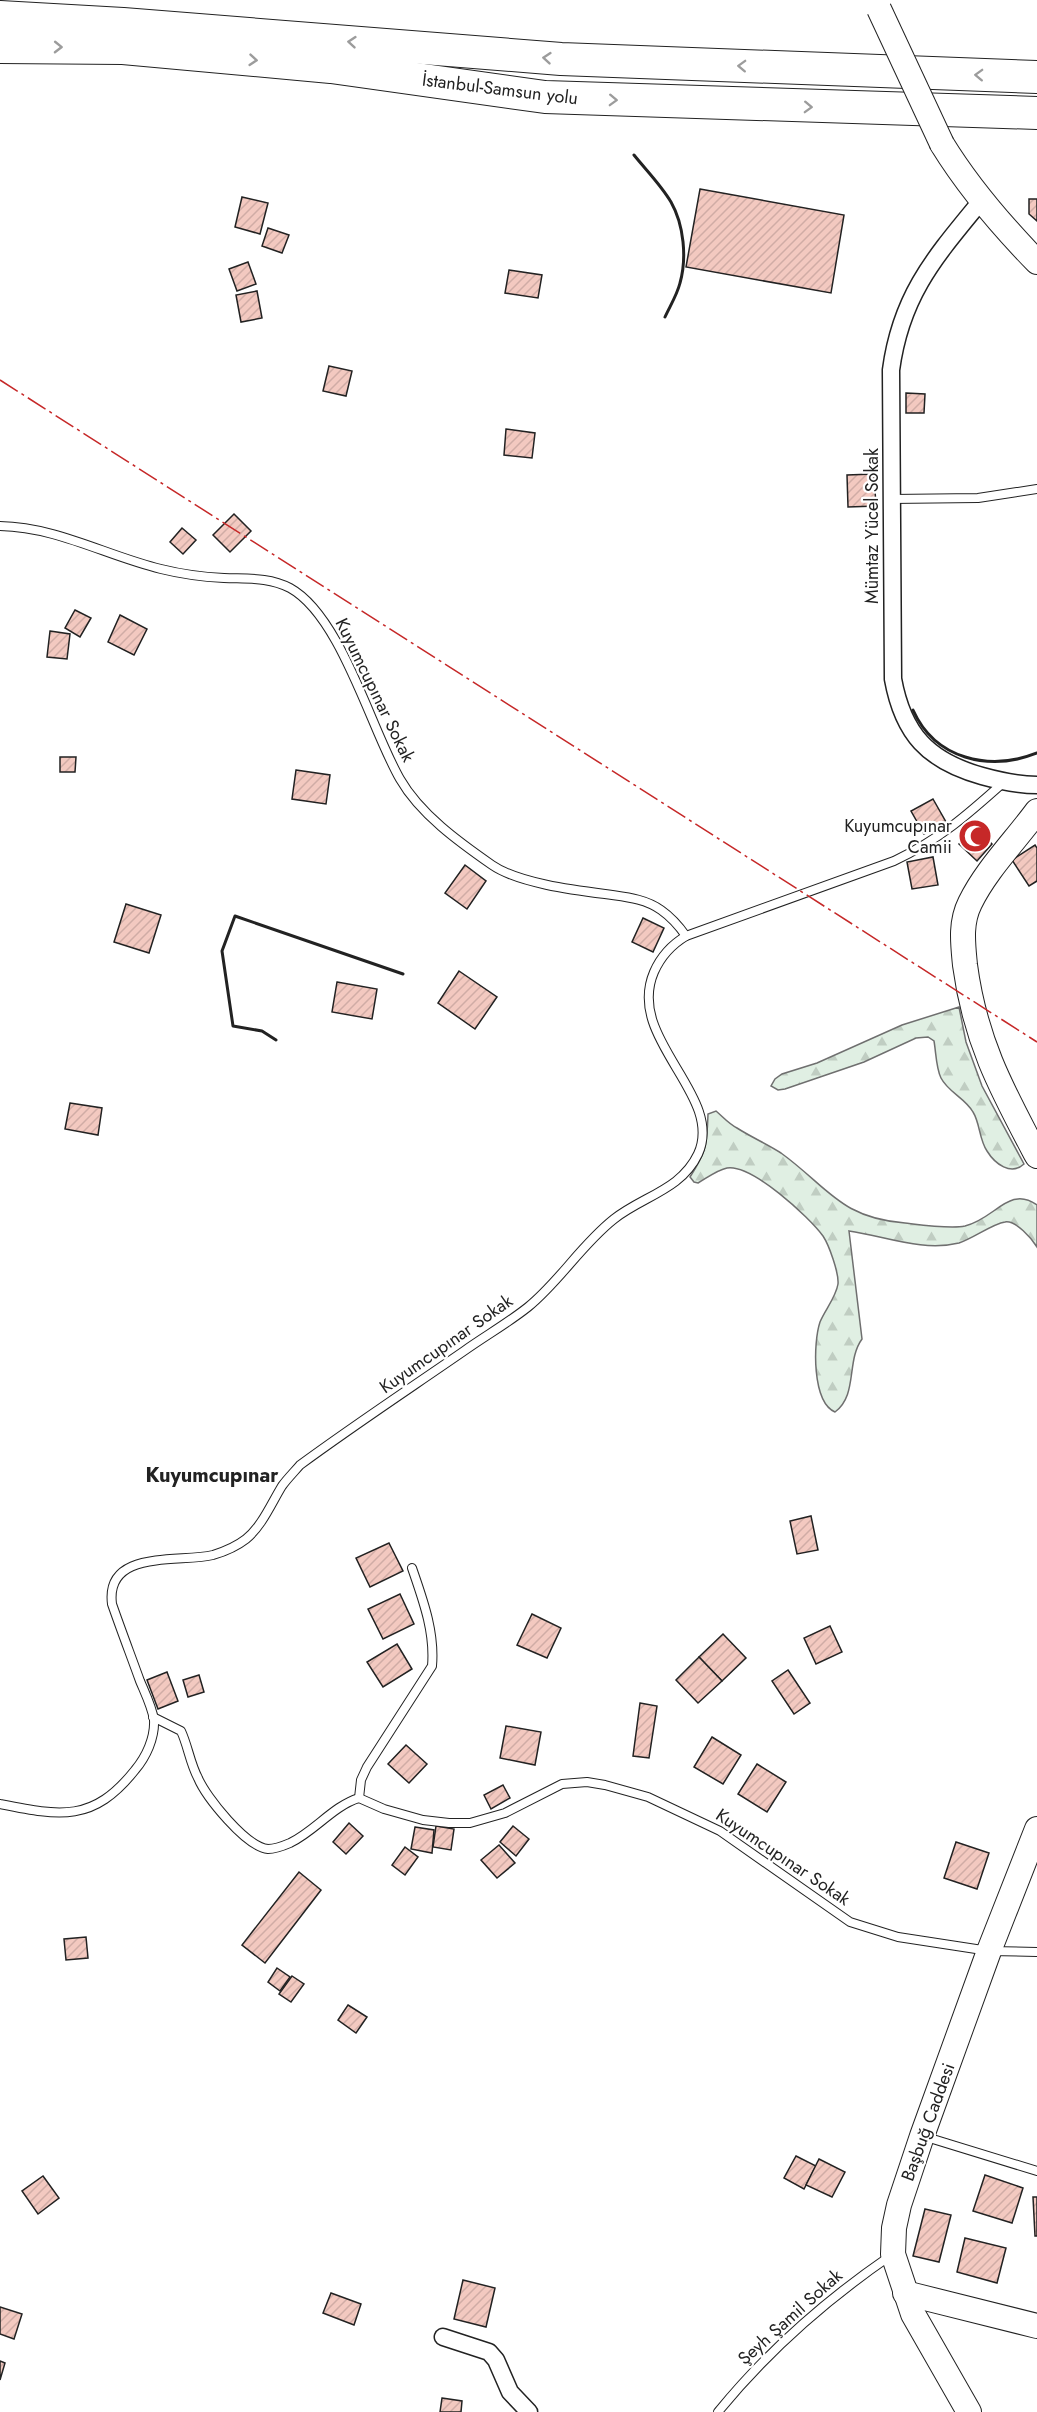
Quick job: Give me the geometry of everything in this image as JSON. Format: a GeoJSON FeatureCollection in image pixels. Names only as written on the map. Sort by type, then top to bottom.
{"type":"FeatureCollection","features":[{"type":"Feature","properties":{"kind":"highway","name":"İstanbul-Samsun yolu"},"geometry":{"type":"LineString","coordinates":[[0,17],[123,24],[561,59],[1037,76]]}},
{"type":"Feature","properties":{"kind":"highway","name":"İstanbul-Samsun yolu"},"geometry":{"type":"LineString","coordinates":[[0,46],[123,48],[331,66],[545,97],[1037,113]]}},
{"type":"Feature","properties":{"kind":"street"},"geometry":{"type":"LineString","coordinates":[[876,5],[942,144],[960,174],[981,201],[1037,262]]}},
{"type":"Feature","properties":{"kind":"street","name":"Mümtaz Yücel Sokak"},"geometry":{"type":"LineString","coordinates":[[981,201],[943,248],[911,297],[895,339],[891,370],[893,679],[905,719],[918,739],[933,755],[955,768],[1004,782],[1037,785]]}},
{"type":"Feature","properties":{"kind":"street"},"geometry":{"type":"LineString","coordinates":[[1037,811],[979,887],[969,904],[962,930],[967,980],[982,1044],[996,1079],[1037,1156]]}},
{"type":"Feature","properties":{"kind":"street","name":"Başbuğ Caddesi"},"geometry":{"type":"LineString","coordinates":[[969,2412],[922,2333],[905,2292],[892,2254],[894,2228],[899,2205],[922,2136],[989,1952],[1037,1829]]}},
{"type":"Feature","properties":{"kind":"street"},"geometry":{"type":"LineString","coordinates":[[905,2292],[1037,2326]]}},
{"type":"Feature","properties":{"kind":"street"},"geometry":{"type":"LineString","coordinates":[[443,2337],[489,2352],[496,2360],[510,2392],[529,2412]]}},
{"type":"Feature","properties":{"kind":"lane"},"geometry":{"type":"LineString","coordinates":[[891,499],[978,498],[1037,489]]}},
{"type":"Feature","properties":{"kind":"lane","name":"Kuyumcupınar Sokak"},"geometry":{"type":"LineString","coordinates":[[0,526],[18,526],[56,535],[162,569],[222,578],[268,579],[291,589],[315,609],[327,626],[366,703],[400,781],[415,800],[453,837],[504,874],[566,888],[630,897],[649,903],[673,920],[687,936]]}},
{"type":"Feature","properties":{"kind":"lane","name":"Kuyumcupınar Sokak"},"geometry":{"type":"LineString","coordinates":[[0,1804],[57,1812],[83,1810],[103,1803],[118,1791],[142,1760],[152,1739],[153,1717],[112,1604],[111,1595],[121,1573],[138,1563],[214,1554],[245,1539],[264,1517],[283,1485],[300,1465],[527,1308],[563,1273],[599,1232],[626,1210],[681,1179],[692,1164],[701,1145],[701,1116],[656,1029],[647,996],[657,964],[666,951],[687,936],[894,861],[943,835],[1004,782]]}},
{"type":"Feature","properties":{"kind":"lane"},"geometry":{"type":"LineString","coordinates":[[153,1717],[181,1731],[197,1777],[215,1807],[242,1833],[266,1849],[289,1843],[303,1836],[348,1801],[359,1798],[361,1780],[367,1767],[432,1666],[429,1620],[412,1568]]}},
{"type":"Feature","properties":{"kind":"lane","name":"Kuyumcupınar Sokak"},"geometry":{"type":"LineString","coordinates":[[359,1798],[406,1816],[449,1823],[470,1823],[505,1813],[562,1784],[587,1782],[605,1785],[648,1797],[720,1831],[850,1922],[898,1937],[989,1952],[1037,1952]]}},
{"type":"Feature","properties":{"kind":"lane"},"geometry":{"type":"LineString","coordinates":[[922,2136],[1037,2171]]}},
{"type":"Feature","properties":{"kind":"lane","name":"Şeyh Şamil Sokak"},"geometry":{"type":"LineString","coordinates":[[718,2412],[741,2384],[781,2345],[856,2279],[892,2254]]}},
{"type":"Feature","properties":{"kind":"green space"},"geometry":{"type":"Polygon","coordinates":[[[959,1007],[966,1042],[982,1086],[1024,1164],[1019,1167],[1009,1169],[1004,1167],[987,1151],[973,1112],[941,1078],[934,1041],[928,1037],[916,1038],[864,1062],[785,1089],[778,1090],[771,1086],[782,1074],[817,1063],[902,1025],[959,1007]]]}},
{"type":"Feature","properties":{"kind":"green space"},"geometry":{"type":"Polygon","coordinates":[[[716,1111],[734,1126],[781,1153],[836,1199],[865,1215],[883,1220],[936,1226],[965,1226],[985,1217],[1010,1201],[1027,1200],[1037,1205],[1037,1247],[1023,1231],[1009,1222],[994,1225],[959,1243],[931,1246],[849,1231],[862,1339],[854,1357],[847,1397],[835,1412],[827,1406],[822,1397],[816,1371],[816,1344],[820,1322],[838,1284],[831,1252],[823,1236],[806,1217],[779,1193],[751,1174],[727,1168],[698,1183],[694,1182],[690,1177],[705,1147],[708,1114],[716,1111]]]}},
{"type":"Feature","properties":{"kind":"building"},"geometry":{"type":"Polygon","coordinates":[[[700,189],[844,215],[831,293],[686,267],[700,189]]]}},
{"type":"Feature","properties":{"kind":"building"},"geometry":{"type":"Polygon","coordinates":[[[242,197],[268,203],[260,234],[235,227],[242,197]]]}},
{"type":"Feature","properties":{"kind":"building"},"geometry":{"type":"Polygon","coordinates":[[[1029,199],[1037,199],[1037,221],[1029,214],[1029,199]]]}},
{"type":"Feature","properties":{"kind":"building"},"geometry":{"type":"Polygon","coordinates":[[[268,228],[289,235],[282,253],[262,246],[268,228]]]}},
{"type":"Feature","properties":{"kind":"building"},"geometry":{"type":"Polygon","coordinates":[[[248,262],[256,284],[237,291],[229,269],[248,262]]]}},
{"type":"Feature","properties":{"kind":"building"},"geometry":{"type":"Polygon","coordinates":[[[509,270],[542,275],[538,298],[505,293],[509,270]]]}},
{"type":"Feature","properties":{"kind":"building"},"geometry":{"type":"Polygon","coordinates":[[[257,291],[262,318],[241,322],[236,295],[257,291]]]}},
{"type":"Feature","properties":{"kind":"building"},"geometry":{"type":"Polygon","coordinates":[[[329,366],[352,371],[346,396],[323,391],[329,366]]]}},
{"type":"Feature","properties":{"kind":"building"},"geometry":{"type":"Polygon","coordinates":[[[906,393],[925,394],[924,413],[906,413],[906,393]]]}},
{"type":"Feature","properties":{"kind":"building"},"geometry":{"type":"Polygon","coordinates":[[[506,429],[535,433],[532,458],[504,455],[506,429]]]}},
{"type":"Feature","properties":{"kind":"building"},"geometry":{"type":"Polygon","coordinates":[[[874,474],[876,506],[848,507],[847,475],[874,474]]]}},
{"type":"Feature","properties":{"kind":"building"},"geometry":{"type":"Polygon","coordinates":[[[234,514],[251,531],[230,552],[213,535],[234,514]]]}},
{"type":"Feature","properties":{"kind":"building"},"geometry":{"type":"Polygon","coordinates":[[[182,528],[196,540],[183,554],[170,542],[182,528]]]}},
{"type":"Feature","properties":{"kind":"building"},"geometry":{"type":"Polygon","coordinates":[[[75,610],[91,618],[80,637],[65,628],[75,610]]]}},
{"type":"Feature","properties":{"kind":"building"},"geometry":{"type":"Polygon","coordinates":[[[120,615],[147,629],[134,655],[108,642],[120,615]]]}},
{"type":"Feature","properties":{"kind":"building"},"geometry":{"type":"Polygon","coordinates":[[[50,631],[70,634],[67,659],[47,657],[50,631]]]}},
{"type":"Feature","properties":{"kind":"building"},"geometry":{"type":"Polygon","coordinates":[[[60,757],[76,757],[75,772],[60,772],[60,757]]]}},
{"type":"Feature","properties":{"kind":"building"},"geometry":{"type":"Polygon","coordinates":[[[296,770],[330,775],[326,804],[292,799],[296,770]]]}},
{"type":"Feature","properties":{"kind":"building"},"geometry":{"type":"Polygon","coordinates":[[[933,799],[946,822],[924,834],[911,811],[933,799]]]}},
{"type":"Feature","properties":{"kind":"building","name":"Kuyumcupınar Camii"},"geometry":{"type":"Polygon","coordinates":[[[975,827],[992,844],[977,861],[959,844],[975,827]]]}},
{"type":"Feature","properties":{"kind":"building"},"geometry":{"type":"Polygon","coordinates":[[[1035,845],[1037,848],[1037,881],[1029,886],[1012,860],[1035,845]]]}},
{"type":"Feature","properties":{"kind":"building"},"geometry":{"type":"Polygon","coordinates":[[[933,857],[938,885],[912,889],[907,862],[933,857]]]}},
{"type":"Feature","properties":{"kind":"building"},"geometry":{"type":"Polygon","coordinates":[[[465,865],[486,881],[467,909],[445,893],[465,865]]]}},
{"type":"Feature","properties":{"kind":"building"},"geometry":{"type":"Polygon","coordinates":[[[126,904],[161,915],[149,953],[114,942],[126,904]]]}},
{"type":"Feature","properties":{"kind":"building"},"geometry":{"type":"Polygon","coordinates":[[[643,918],[664,928],[653,952],[632,942],[643,918]]]}},
{"type":"Feature","properties":{"kind":"building"},"geometry":{"type":"Polygon","coordinates":[[[459,971],[497,997],[475,1029],[438,1003],[459,971]]]}},
{"type":"Feature","properties":{"kind":"building"},"geometry":{"type":"Polygon","coordinates":[[[337,982],[377,989],[372,1019],[332,1012],[337,982]]]}},
{"type":"Feature","properties":{"kind":"building"},"geometry":{"type":"Polygon","coordinates":[[[70,1103],[102,1108],[98,1135],[65,1129],[70,1103]]]}},
{"type":"Feature","properties":{"kind":"building"},"geometry":{"type":"Polygon","coordinates":[[[811,1516],[818,1550],[797,1554],[790,1521],[811,1516]]]}},
{"type":"Feature","properties":{"kind":"building"},"geometry":{"type":"Polygon","coordinates":[[[389,1543],[403,1571],[370,1587],[356,1558],[389,1543]]]}},
{"type":"Feature","properties":{"kind":"building"},"geometry":{"type":"Polygon","coordinates":[[[400,1594],[414,1624],[383,1639],[368,1609],[400,1594]]]}},
{"type":"Feature","properties":{"kind":"building"},"geometry":{"type":"Polygon","coordinates":[[[532,1614],[561,1628],[547,1658],[517,1645],[532,1614]]]}},
{"type":"Feature","properties":{"kind":"building"},"geometry":{"type":"Polygon","coordinates":[[[830,1626],[842,1652],[816,1664],[804,1638],[830,1626]]]}},
{"type":"Feature","properties":{"kind":"building"},"geometry":{"type":"Polygon","coordinates":[[[723,1634],[746,1658],[722,1681],[699,1657],[723,1634]]]}},
{"type":"Feature","properties":{"kind":"building"},"geometry":{"type":"Polygon","coordinates":[[[397,1644],[412,1669],[383,1687],[367,1662],[397,1644]]]}},
{"type":"Feature","properties":{"kind":"building"},"geometry":{"type":"Polygon","coordinates":[[[699,1657],[722,1681],[698,1703],[676,1680],[699,1657]]]}},
{"type":"Feature","properties":{"kind":"building"},"geometry":{"type":"Polygon","coordinates":[[[788,1670],[810,1703],[794,1714],[772,1681],[788,1670]]]}},
{"type":"Feature","properties":{"kind":"building"},"geometry":{"type":"Polygon","coordinates":[[[167,1672],[178,1701],[158,1709],[147,1680],[167,1672]]]}},
{"type":"Feature","properties":{"kind":"building"},"geometry":{"type":"Polygon","coordinates":[[[199,1675],[204,1692],[188,1697],[183,1680],[199,1675]]]}},
{"type":"Feature","properties":{"kind":"building"},"geometry":{"type":"Polygon","coordinates":[[[640,1703],[657,1706],[649,1758],[633,1756],[640,1703]]]}},
{"type":"Feature","properties":{"kind":"building"},"geometry":{"type":"Polygon","coordinates":[[[506,1726],[541,1732],[535,1765],[500,1758],[506,1726]]]}},
{"type":"Feature","properties":{"kind":"building"},"geometry":{"type":"Polygon","coordinates":[[[712,1737],[741,1755],[723,1784],[694,1767],[712,1737]]]}},
{"type":"Feature","properties":{"kind":"building"},"geometry":{"type":"Polygon","coordinates":[[[406,1745],[427,1764],[409,1783],[388,1764],[406,1745]]]}},
{"type":"Feature","properties":{"kind":"building"},"geometry":{"type":"Polygon","coordinates":[[[757,1764],[786,1782],[767,1812],[738,1794],[757,1764]]]}},
{"type":"Feature","properties":{"kind":"building"},"geometry":{"type":"Polygon","coordinates":[[[503,1785],[510,1798],[491,1809],[484,1795],[503,1785]]]}},
{"type":"Feature","properties":{"kind":"building"},"geometry":{"type":"Polygon","coordinates":[[[349,1823],[363,1836],[346,1854],[333,1842],[349,1823]]]}},
{"type":"Feature","properties":{"kind":"building"},"geometry":{"type":"Polygon","coordinates":[[[436,1826],[454,1829],[451,1850],[433,1847],[436,1826]]]}},
{"type":"Feature","properties":{"kind":"building"},"geometry":{"type":"Polygon","coordinates":[[[513,1826],[529,1839],[516,1856],[500,1842],[513,1826]]]}},
{"type":"Feature","properties":{"kind":"building"},"geometry":{"type":"Polygon","coordinates":[[[415,1827],[434,1830],[432,1853],[411,1849],[415,1827]]]}},
{"type":"Feature","properties":{"kind":"building"},"geometry":{"type":"Polygon","coordinates":[[[956,1842],[989,1853],[977,1889],[944,1878],[956,1842]]]}},
{"type":"Feature","properties":{"kind":"building"},"geometry":{"type":"Polygon","coordinates":[[[499,1845],[515,1863],[497,1878],[481,1860],[499,1845]]]}},
{"type":"Feature","properties":{"kind":"building"},"geometry":{"type":"Polygon","coordinates":[[[405,1847],[418,1857],[405,1875],[392,1865],[405,1847]]]}},
{"type":"Feature","properties":{"kind":"building"},"geometry":{"type":"Polygon","coordinates":[[[299,1872],[321,1890],[265,1963],[242,1945],[299,1872]]]}},
{"type":"Feature","properties":{"kind":"building"},"geometry":{"type":"Polygon","coordinates":[[[86,1937],[88,1958],[66,1960],[64,1939],[86,1937]]]}},
{"type":"Feature","properties":{"kind":"building"},"geometry":{"type":"Polygon","coordinates":[[[277,1968],[290,1977],[280,1991],[268,1982],[277,1968]]]}},
{"type":"Feature","properties":{"kind":"building"},"geometry":{"type":"Polygon","coordinates":[[[292,1976],[304,1984],[291,2002],[279,1994],[292,1976]]]}},
{"type":"Feature","properties":{"kind":"building"},"geometry":{"type":"Polygon","coordinates":[[[348,2005],[367,2017],[356,2033],[338,2020],[348,2005]]]}},
{"type":"Feature","properties":{"kind":"building"},"geometry":{"type":"Polygon","coordinates":[[[796,2156],[816,2166],[804,2189],[784,2178],[796,2156]]]}},
{"type":"Feature","properties":{"kind":"building"},"geometry":{"type":"Polygon","coordinates":[[[819,2159],[845,2172],[832,2197],[806,2185],[819,2159]]]}},
{"type":"Feature","properties":{"kind":"building"},"geometry":{"type":"Polygon","coordinates":[[[985,2175],[1023,2188],[1012,2223],[973,2211],[985,2175]]]}},
{"type":"Feature","properties":{"kind":"building"},"geometry":{"type":"Polygon","coordinates":[[[43,2176],[59,2198],[38,2214],[22,2191],[43,2176]]]}},
{"type":"Feature","properties":{"kind":"building"},"geometry":{"type":"Polygon","coordinates":[[[1033,2197],[1037,2197],[1037,2236],[1035,2236],[1033,2197]]]}},
{"type":"Feature","properties":{"kind":"building"},"geometry":{"type":"Polygon","coordinates":[[[925,2209],[951,2215],[939,2262],[913,2256],[925,2209]]]}},
{"type":"Feature","properties":{"kind":"building"},"geometry":{"type":"Polygon","coordinates":[[[965,2238],[1006,2248],[997,2283],[957,2272],[965,2238]]]}},
{"type":"Feature","properties":{"kind":"building"},"geometry":{"type":"Polygon","coordinates":[[[463,2280],[495,2288],[486,2327],[454,2319],[463,2280]]]}},
{"type":"Feature","properties":{"kind":"building"},"geometry":{"type":"Polygon","coordinates":[[[331,2293],[361,2304],[354,2325],[323,2313],[331,2293]]]}},
{"type":"Feature","properties":{"kind":"building"},"geometry":{"type":"Polygon","coordinates":[[[0,2307],[22,2314],[14,2339],[0,2334],[0,2307]]]}},
{"type":"Feature","properties":{"kind":"building"},"geometry":{"type":"Polygon","coordinates":[[[0,2361],[5,2363],[0,2380],[0,2361]]]}},
{"type":"Feature","properties":{"kind":"building"},"geometry":{"type":"Polygon","coordinates":[[[442,2398],[462,2401],[461,2412],[440,2412],[442,2398]]]}},
{"type":"Feature","properties":{"kind":"wall"},"geometry":{"type":"LineString","coordinates":[[634,155],[671,202],[681,231],[684,252],[682,273],[677,292],[665,317]]}},
{"type":"Feature","properties":{"kind":"wall"},"geometry":{"type":"LineString","coordinates":[[913,710],[923,727],[935,740],[965,757],[982,761],[1000,761],[1019,759],[1037,753]]}},
{"type":"Feature","properties":{"kind":"wall"},"geometry":{"type":"LineString","coordinates":[[276,1040],[262,1031],[233,1026],[222,951],[235,916],[403,974]]}},
{"type":"Feature","properties":{"kind":"power"},"geometry":{"type":"LineString","coordinates":[[0,380],[1037,1042]]}},
{"type":"Feature","properties":{"kind":"place","name":"Kuyumcupınar Camii"},"geometry":{"type":"Point","coordinates":[975,836]}},
{"type":"Feature","properties":{"kind":"district","name":"Kuyumcupınar"},"geometry":{"type":"Point","coordinates":[212,1475]}}]}
